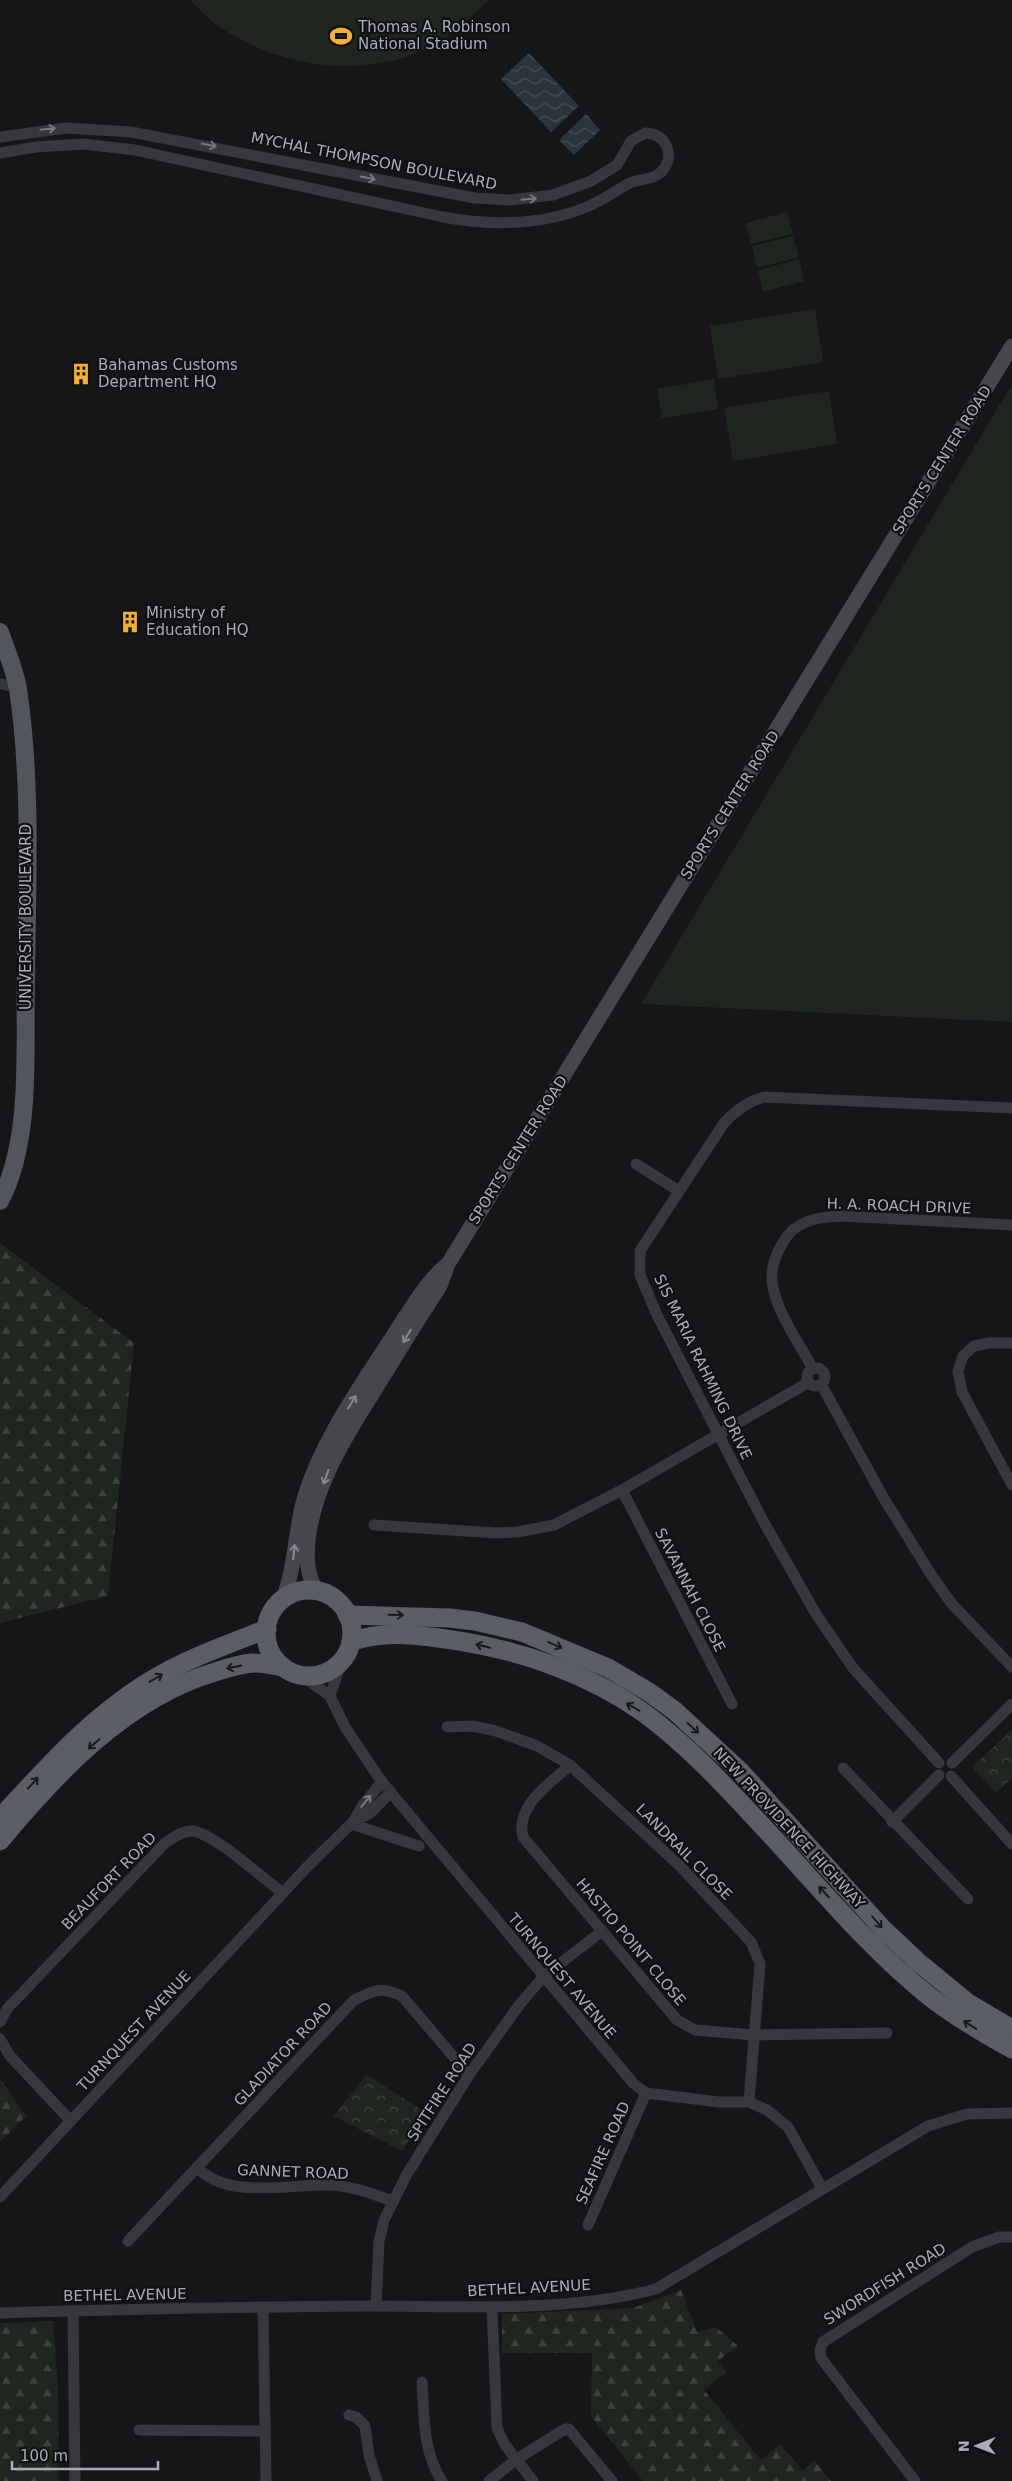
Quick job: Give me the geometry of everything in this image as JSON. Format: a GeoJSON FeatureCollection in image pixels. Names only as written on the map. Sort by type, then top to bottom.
{"type":"FeatureCollection","features":[{"type":"Feature","properties":{"kind":"highway"},"geometry":{"type":"LineString","coordinates":[[0,1841],[21,1816],[68,1768],[132,1712],[180,1685],[204,1675],[252,1663],[282,1667],[301,1675],[324,1673],[342,1660],[351,1642],[352,1629],[348,1615],[335,1599],[318,1592],[300,1592],[284,1599],[273,1611],[267,1629],[269,1648],[282,1667]]}},
{"type":"Feature","properties":{"kind":"highway","name":"NEW PROVIDENCE HIGHWAY"},"geometry":{"type":"LineString","coordinates":[[348,1615],[449,1618],[522,1632],[608,1668],[649,1692],[675,1712],[741,1772],[884,1930],[917,1961],[968,2003],[1012,2029]]}},
{"type":"Feature","properties":{"kind":"highway"},"geometry":{"type":"LineString","coordinates":[[0,1818],[66,1747],[126,1697],[188,1661],[267,1629]]}},
{"type":"Feature","properties":{"kind":"highway","name":"NEW PROVIDENCE HIGHWAY"},"geometry":{"type":"LineString","coordinates":[[351,1642],[371,1635],[424,1636],[502,1650],[534,1659],[564,1671],[604,1690],[642,1712],[677,1739],[726,1786],[858,1928],[914,1983],[962,2020],[1012,2050]]}},
{"type":"Feature","properties":{"kind":"main road","name":"SPORTS CENTER ROAD"},"geometry":{"type":"LineString","coordinates":[[318,1592],[310,1574],[307,1547],[313,1517],[328,1472],[350,1430],[440,1286],[448,1264],[1012,346]]}},
{"type":"Feature","properties":{"kind":"main road","name":"UNIVERSITY BOULEVARD"},"geometry":{"type":"LineString","coordinates":[[0,632],[18,687],[26,790],[26,1079],[17,1156],[0,1201]]}},
{"type":"Feature","properties":{"kind":"main road","name":"SPORTS CENTER ROAD"},"geometry":{"type":"LineString","coordinates":[[284,1599],[303,1502],[330,1440],[387,1345],[432,1278],[448,1264]]}},
{"type":"Feature","properties":{"kind":"street","name":"MYCHAL THOMPSON BOULEVARD"},"geometry":{"type":"LineString","coordinates":[[0,137],[32,131],[81,127],[131,132],[433,190],[499,200],[542,197],[591,181],[621,161],[632,141],[640,135],[652,133],[662,138],[666,144],[669,156],[666,166],[656,176],[629,183],[589,206],[544,219],[489,223],[434,215],[135,150],[83,144],[36,147],[0,153]]}},
{"type":"Feature","properties":{"kind":"street"},"geometry":{"type":"LineString","coordinates":[[0,684],[18,687]]}},
{"type":"Feature","properties":{"kind":"street","name":"SIS MARIA RAHMING DRIVE"},"geometry":{"type":"LineString","coordinates":[[939,1763],[853,1668],[834,1643],[791,1574],[671,1344],[640,1275],[640,1251],[724,1123],[733,1113],[753,1100],[764,1097],[1012,1108]]}},
{"type":"Feature","properties":{"kind":"street"},"geometry":{"type":"LineString","coordinates":[[636,1164],[679,1191]]}},
{"type":"Feature","properties":{"kind":"street","name":"H. A. ROACH DRIVE"},"geometry":{"type":"LineString","coordinates":[[813,1369],[777,1300],[772,1281],[772,1269],[777,1254],[789,1233],[796,1227],[814,1218],[841,1216],[1012,1225]]}},
{"type":"Feature","properties":{"kind":"street"},"geometry":{"type":"LineString","coordinates":[[1012,1343],[981,1343],[974,1346],[963,1356],[958,1371],[962,1392],[1012,1485]]}},
{"type":"Feature","properties":{"kind":"street"},"geometry":{"type":"LineString","coordinates":[[821,1384],[813,1386],[809,1382],[808,1374],[813,1369],[820,1370],[824,1375],[821,1384],[883,1497],[932,1576],[952,1604],[1012,1667]]}},
{"type":"Feature","properties":{"kind":"street"},"geometry":{"type":"LineString","coordinates":[[374,1525],[496,1533],[527,1531],[554,1525],[622,1490],[809,1382]]}},
{"type":"Feature","properties":{"kind":"street","name":"SAVANNAH CLOSE"},"geometry":{"type":"LineString","coordinates":[[622,1490],[732,1704]]}},
{"type":"Feature","properties":{"kind":"street"},"geometry":{"type":"LineString","coordinates":[[301,1675],[330,1696],[336,1671],[342,1660]]}},
{"type":"Feature","properties":{"kind":"street","name":"TURNQUEST AVENUE"},"geometry":{"type":"LineString","coordinates":[[330,1696],[345,1727],[382,1782],[542,1976],[633,2083],[646,2093]]}},
{"type":"Feature","properties":{"kind":"street"},"geometry":{"type":"LineString","coordinates":[[952,1763],[1012,1704]]}},
{"type":"Feature","properties":{"kind":"street","name":"LANDRAIL CLOSE"},"geometry":{"type":"LineString","coordinates":[[447,1727],[462,1725],[496,1731],[537,1746],[570,1765],[680,1866],[751,1942],[760,1964],[749,2102]]}},
{"type":"Feature","properties":{"kind":"street"},"geometry":{"type":"LineString","coordinates":[[892,1822],[945,1776],[954,1771],[952,1763],[947,1760],[939,1763],[936,1769],[945,1776],[1012,1844]]}},
{"type":"Feature","properties":{"kind":"street","name":"HASTIO POINT CLOSE"},"geometry":{"type":"LineString","coordinates":[[570,1765],[533,1800],[524,1814],[521,1829],[523,1837],[677,2020],[695,2030],[753,2035],[887,2033]]}},
{"type":"Feature","properties":{"kind":"street"},"geometry":{"type":"LineString","coordinates":[[843,1768],[892,1822],[968,1899]]}},
{"type":"Feature","properties":{"kind":"street"},"geometry":{"type":"LineString","coordinates":[[353,1823],[362,1806],[382,1782]]}},
{"type":"Feature","properties":{"kind":"street"},"geometry":{"type":"LineString","coordinates":[[353,1823],[369,1814],[391,1792]]}},
{"type":"Feature","properties":{"kind":"street"},"geometry":{"type":"LineString","coordinates":[[353,1823],[420,1846]]}},
{"type":"Feature","properties":{"kind":"street","name":"TURNQUEST AVENUE"},"geometry":{"type":"LineString","coordinates":[[0,2197],[283,1893],[353,1823]]}},
{"type":"Feature","properties":{"kind":"street","name":"BEAUFORT ROAD"},"geometry":{"type":"LineString","coordinates":[[0,2022],[7,2009],[165,1843],[177,1835],[191,1830],[208,1836],[283,1893]]}},
{"type":"Feature","properties":{"kind":"street","name":"SPITFIRE ROAD"},"geometry":{"type":"LineString","coordinates":[[376,2306],[379,2241],[384,2220],[392,2201],[470,2075],[520,2004],[542,1976],[602,1931]]}},
{"type":"Feature","properties":{"kind":"street","name":"GLADIATOR ROAD"},"geometry":{"type":"LineString","coordinates":[[128,2241],[354,2000],[374,1991],[386,1989],[402,1996],[470,2075]]}},
{"type":"Feature","properties":{"kind":"street"},"geometry":{"type":"LineString","coordinates":[[0,2039],[10,2056],[70,2120]]}},
{"type":"Feature","properties":{"kind":"street"},"geometry":{"type":"LineString","coordinates":[[646,2093],[719,2102],[749,2102],[767,2110],[788,2127],[822,2188]]}},
{"type":"Feature","properties":{"kind":"street","name":"SEAFIRE ROAD"},"geometry":{"type":"LineString","coordinates":[[588,2225],[646,2093]]}},
{"type":"Feature","properties":{"kind":"street","name":"BETHEL AVENUE"},"geometry":{"type":"LineString","coordinates":[[0,2314],[264,2307],[492,2307],[619,2299],[656,2289],[928,2126],[966,2114],[1012,2114]]}},
{"type":"Feature","properties":{"kind":"street","name":"GANNET ROAD"},"geometry":{"type":"LineString","coordinates":[[197,2167],[204,2175],[226,2185],[272,2187],[340,2186],[360,2190],[392,2201]]}},
{"type":"Feature","properties":{"kind":"street","name":"SWORDFISH ROAD"},"geometry":{"type":"LineString","coordinates":[[915,2481],[821,2358],[820,2350],[823,2342],[972,2247],[999,2237],[1012,2237]]}},
{"type":"Feature","properties":{"kind":"street"},"geometry":{"type":"LineString","coordinates":[[264,2307],[266,2481]]}},
{"type":"Feature","properties":{"kind":"street"},"geometry":{"type":"LineString","coordinates":[[492,2307],[497,2428],[505,2445],[533,2481]]}},
{"type":"Feature","properties":{"kind":"street"},"geometry":{"type":"LineString","coordinates":[[73,2311],[75,2481]]}},
{"type":"Feature","properties":{"kind":"street"},"geometry":{"type":"LineString","coordinates":[[422,2382],[425,2431],[431,2461],[442,2481]]}},
{"type":"Feature","properties":{"kind":"street"},"geometry":{"type":"LineString","coordinates":[[349,2415],[356,2417],[365,2426],[369,2455],[376,2481]]}},
{"type":"Feature","properties":{"kind":"street"},"geometry":{"type":"LineString","coordinates":[[488,2481],[517,2459],[565,2429],[569,2429],[612,2481]]}},
{"type":"Feature","properties":{"kind":"street"},"geometry":{"type":"LineString","coordinates":[[139,2430],[264,2431]]}},
{"type":"Feature","properties":{"kind":"green space","name":"Thomas A. Robinson National Stadium"},"geometry":{"type":"Polygon","coordinates":[[[191,0],[489,0],[453,33],[415,54],[390,61],[338,66],[286,58],[262,49],[238,38],[219,26],[207,17],[191,0]]]}},
{"type":"Feature","properties":{"kind":"green space"},"geometry":{"type":"Polygon","coordinates":[[[787,212],[793,234],[751,244],[746,223],[787,212]]]}},
{"type":"Feature","properties":{"kind":"green space"},"geometry":{"type":"Polygon","coordinates":[[[793,236],[799,257],[757,268],[752,246],[793,236]]]}},
{"type":"Feature","properties":{"kind":"green space"},"geometry":{"type":"Polygon","coordinates":[[[799,259],[804,281],[763,292],[758,270],[799,259]]]}},
{"type":"Feature","properties":{"kind":"green space"},"geometry":{"type":"Polygon","coordinates":[[[815,309],[823,362],[718,379],[710,326],[815,309]]]}},
{"type":"Feature","properties":{"kind":"green space"},"geometry":{"type":"Polygon","coordinates":[[[714,379],[718,409],[662,418],[657,389],[714,379]]]}},
{"type":"Feature","properties":{"kind":"green space"},"geometry":{"type":"Polygon","coordinates":[[[1012,384],[1012,1022],[641,1004],[1012,384]]]}},
{"type":"Feature","properties":{"kind":"green space"},"geometry":{"type":"Polygon","coordinates":[[[829,391],[837,444],[733,461],[724,408],[829,391]]]}},
{"type":"Feature","properties":{"kind":"green space"},"geometry":{"type":"Polygon","coordinates":[[[0,1243],[134,1343],[108,1596],[0,1623],[0,1243]]]}},
{"type":"Feature","properties":{"kind":"green space"},"geometry":{"type":"Polygon","coordinates":[[[1012,1730],[1012,1778],[996,1793],[972,1767],[1012,1730]]]}},
{"type":"Feature","properties":{"kind":"green space"},"geometry":{"type":"Polygon","coordinates":[[[367,2075],[427,2113],[402,2151],[333,2116],[367,2075]]]}},
{"type":"Feature","properties":{"kind":"green space"},"geometry":{"type":"Polygon","coordinates":[[[0,2078],[26,2116],[0,2142],[0,2078]]]}},
{"type":"Feature","properties":{"kind":"green space"},"geometry":{"type":"Polygon","coordinates":[[[681,2290],[697,2332],[716,2327],[738,2346],[718,2361],[727,2372],[704,2390],[761,2460],[780,2444],[803,2471],[814,2460],[831,2481],[643,2481],[591,2416],[592,2353],[502,2353],[502,2314],[633,2308],[681,2290]]]}},
{"type":"Feature","properties":{"kind":"green space"},"geometry":{"type":"Polygon","coordinates":[[[53,2321],[58,2388],[59,2481],[0,2481],[0,2323],[53,2321]]]}},
{"type":"Feature","properties":{"kind":"water"},"geometry":{"type":"Polygon","coordinates":[[[529,53],[579,106],[551,132],[501,79],[529,53]]]}},
{"type":"Feature","properties":{"kind":"water"},"geometry":{"type":"Polygon","coordinates":[[[586,114],[600,130],[574,155],[559,140],[586,114]]]}},
{"type":"Feature","properties":{"kind":"place","name":"Thomas A. Robinson National Stadium"},"geometry":{"type":"Point","coordinates":[341,36]}},
{"type":"Feature","properties":{"kind":"place","name":"Bahamas Customs Department HQ"},"geometry":{"type":"Point","coordinates":[81,374]}},
{"type":"Feature","properties":{"kind":"place","name":"Ministry of Education HQ"},"geometry":{"type":"Point","coordinates":[130,622]}}]}
